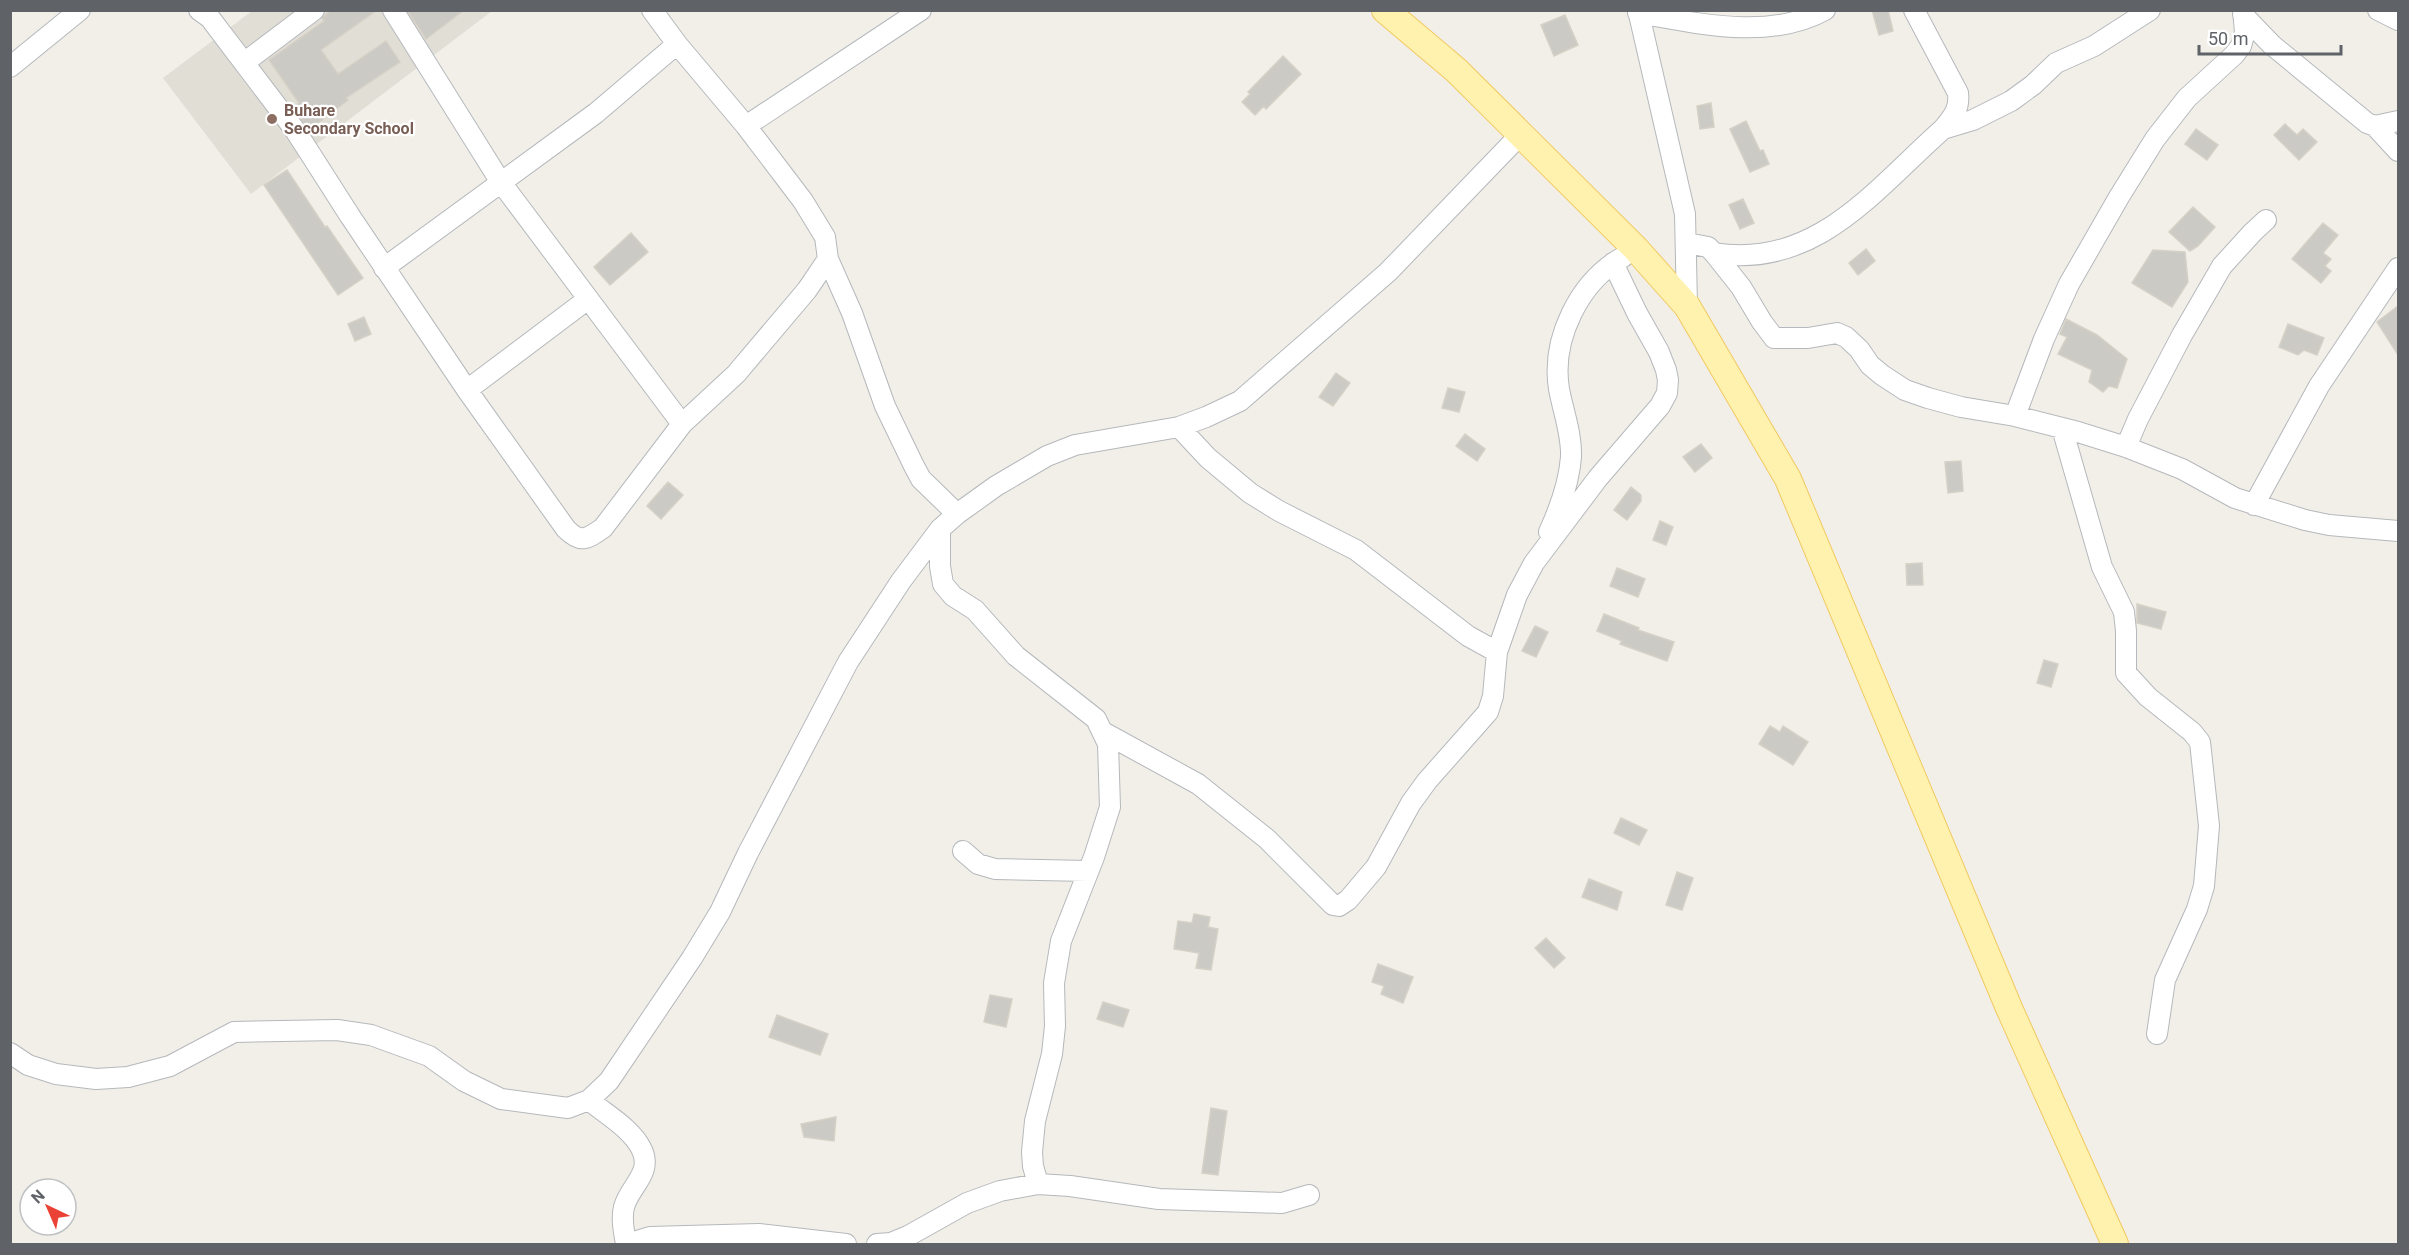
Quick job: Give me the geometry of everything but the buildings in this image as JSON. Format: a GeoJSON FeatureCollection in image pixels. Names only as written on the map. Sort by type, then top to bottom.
{"type":"FeatureCollection","features":[{"type":"Feature","properties":{"kind":"main road"},"geometry":{"type":"LineString","coordinates":[[1384,10],[1456,70],[1636,249],[1687,306],[1788,479],[2009,1008],[2115,1245]]}},
{"type":"Feature","properties":{"kind":"street"},"geometry":{"type":"LineString","coordinates":[[10,67],[80,10]]}},
{"type":"Feature","properties":{"kind":"street"},"geometry":{"type":"LineString","coordinates":[[200,10],[210,18],[245,62],[295,130],[384,268],[467,390],[566,529],[575,538],[586,539],[603,528],[682,424],[736,374],[807,290],[828,259]]}},
{"type":"Feature","properties":{"kind":"street"},"geometry":{"type":"LineString","coordinates":[[245,62],[314,10]]}},
{"type":"Feature","properties":{"kind":"street"},"geometry":{"type":"LineString","coordinates":[[393,10],[500,181],[682,424]]}},
{"type":"Feature","properties":{"kind":"street"},"geometry":{"type":"LineString","coordinates":[[652,10],[677,44],[746,126],[803,201],[820,228],[825,237],[828,259],[848,304],[885,406],[921,479],[957,514]]}},
{"type":"Feature","properties":{"kind":"street"},"geometry":{"type":"LineString","coordinates":[[746,126],[921,10]]}},
{"type":"Feature","properties":{"kind":"street"},"geometry":{"type":"LineString","coordinates":[[1687,306],[1685,214],[1638,12],[1735,28],[1791,22],[1825,10]]}},
{"type":"Feature","properties":{"kind":"street"},"geometry":{"type":"LineString","coordinates":[[1714,253],[1730,255],[1769,252],[1793,248],[1812,239],[1863,203],[1943,129],[1959,107],[1958,93],[1914,10]]}},
{"type":"Feature","properties":{"kind":"street"},"geometry":{"type":"LineString","coordinates":[[1943,129],[1973,120],[2011,101],[2033,85],[2056,63],[2094,46],[2150,10]]}},
{"type":"Feature","properties":{"kind":"street"},"geometry":{"type":"LineString","coordinates":[[2378,10],[2398,20]]}},
{"type":"Feature","properties":{"kind":"street"},"geometry":{"type":"LineString","coordinates":[[2243,13],[2272,45],[2367,123],[2375,126],[2398,151]]}},
{"type":"Feature","properties":{"kind":"street"},"geometry":{"type":"LineString","coordinates":[[2015,416],[2044,339],[2069,284],[2119,197],[2156,139],[2187,98],[2241,46],[2245,32],[2243,13]]}},
{"type":"Feature","properties":{"kind":"street"},"geometry":{"type":"LineString","coordinates":[[384,268],[596,113],[677,44]]}},
{"type":"Feature","properties":{"kind":"street"},"geometry":{"type":"LineString","coordinates":[[2375,126],[2398,121]]}},
{"type":"Feature","properties":{"kind":"street"},"geometry":{"type":"LineString","coordinates":[[10,1053],[28,1065],[56,1074],[96,1079],[128,1077],[170,1065],[234,1032],[337,1030],[371,1035],[429,1056],[464,1081],[501,1100],[568,1108],[589,1100],[609,1081],[692,958],[720,912],[748,853],[848,662],[901,580],[940,529],[996,486],[1047,456],[1074,445],[1179,427],[1240,401],[1388,272],[1521,134]]}},
{"type":"Feature","properties":{"kind":"street"},"geometry":{"type":"LineString","coordinates":[[2126,447],[2181,335],[2222,266],[2266,220]]}},
{"type":"Feature","properties":{"kind":"street"},"geometry":{"type":"LineString","coordinates":[[1687,243],[1708,247],[1714,253],[1741,287],[1774,338],[1808,338],[1837,333],[1846,337],[1859,349],[1870,366],[1905,390],[1960,407],[2015,416],[2126,447],[2182,469],[2235,498],[2254,505],[2329,525],[2398,531]]}},
{"type":"Feature","properties":{"kind":"street"},"geometry":{"type":"LineString","coordinates":[[1103,732],[1198,783],[1267,839],[1333,905],[1339,906],[1348,900],[1376,867],[1411,803],[1427,781],[1488,712],[1497,652],[1517,595],[1556,517],[1566,489],[1571,456],[1556,361],[1579,298],[1593,279],[1613,262],[1636,249]]}},
{"type":"Feature","properties":{"kind":"street"},"geometry":{"type":"LineString","coordinates":[[1534,562],[1598,478],[1660,406],[1666,393],[1668,380],[1659,352],[1637,313],[1613,262]]}},
{"type":"Feature","properties":{"kind":"street"},"geometry":{"type":"LineString","coordinates":[[2254,505],[2319,386],[2398,268]]}},
{"type":"Feature","properties":{"kind":"street"},"geometry":{"type":"LineString","coordinates":[[467,390],[588,299]]}},
{"type":"Feature","properties":{"kind":"street"},"geometry":{"type":"LineString","coordinates":[[1179,427],[1208,458],[1250,493],[1279,511],[1356,550],[1468,636],[1497,652]]}},
{"type":"Feature","properties":{"kind":"street"},"geometry":{"type":"LineString","coordinates":[[2062,428],[2102,567],[2124,612],[2126,673],[2148,697],[2192,732],[2200,742],[2203,758],[2209,826],[2204,886],[2197,909],[2165,980],[2157,1034]]}},
{"type":"Feature","properties":{"kind":"street"},"geometry":{"type":"LineString","coordinates":[[940,529],[940,566],[943,584],[953,596],[975,610],[1016,656],[1096,719],[1108,744],[1110,807],[1061,942],[1054,983],[1055,1026],[1052,1054],[1035,1121],[1032,1152],[1038,1184]]}},
{"type":"Feature","properties":{"kind":"street"},"geometry":{"type":"LineString","coordinates":[[963,851],[978,864],[995,869],[1088,871]]}},
{"type":"Feature","properties":{"kind":"street"},"geometry":{"type":"LineString","coordinates":[[589,1100],[628,1132],[640,1147],[644,1158],[645,1171],[624,1208],[623,1224],[627,1245],[650,1237],[759,1234],[846,1245]]}},
{"type":"Feature","properties":{"kind":"street"},"geometry":{"type":"LineString","coordinates":[[878,1245],[891,1243],[908,1236],[967,1203],[1000,1191],[1038,1184],[1070,1186],[1159,1199],[1282,1203],[1309,1195]]}},
{"type":"Feature","properties":{"kind":"shaded area","name":"Buhare Secondary School"},"geometry":{"type":"Polygon","coordinates":[[[252,11],[492,11],[251,194],[163,78],[252,11]]]}},
{"type":"Feature","properties":{"kind":"place","name":"Buhare Secondary School"},"geometry":{"type":"Point","coordinates":[272,119]}}]}
